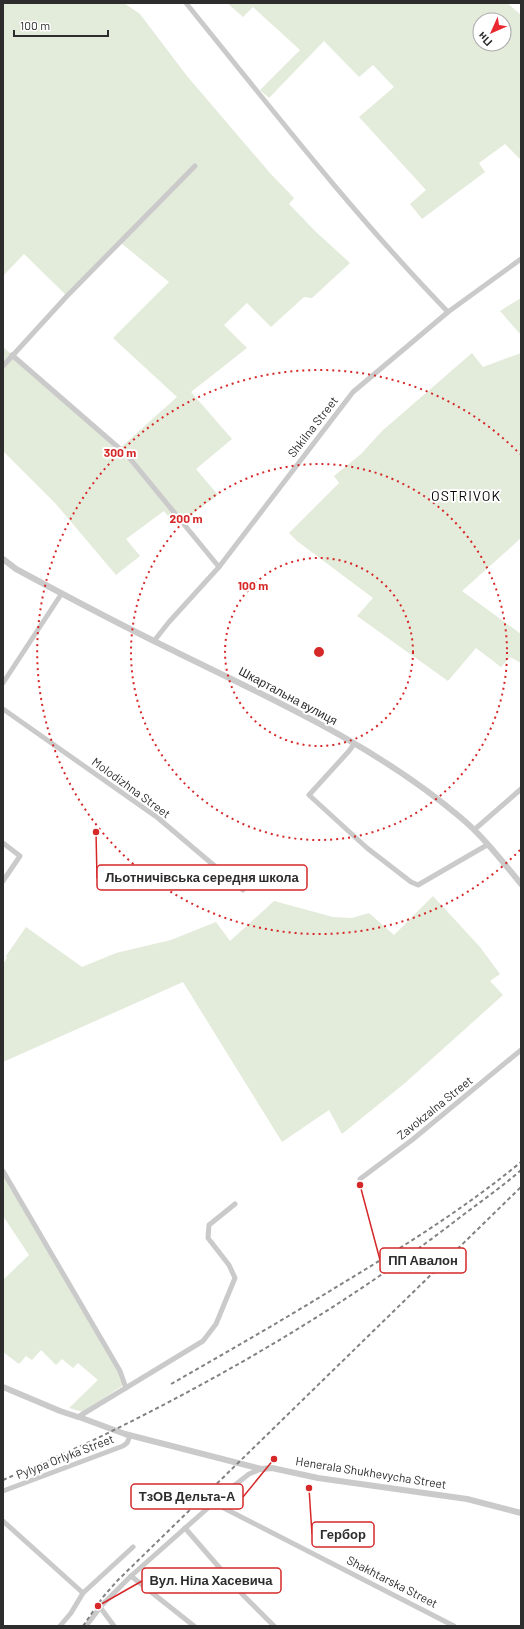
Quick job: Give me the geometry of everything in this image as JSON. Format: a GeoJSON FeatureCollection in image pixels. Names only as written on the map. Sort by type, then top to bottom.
{"type":"FeatureCollection","features":[{"type":"Feature","properties":{"kind":"street"},"geometry":{"type":"LineString","coordinates":[[186,3],[326,177],[391,252],[448,312]]}},
{"type":"Feature","properties":{"kind":"street"},"geometry":{"type":"LineString","coordinates":[[3,366],[67,296],[195,166]]}},
{"type":"Feature","properties":{"kind":"street","name":"Shkilna Street"},"geometry":{"type":"LineString","coordinates":[[154,641],[169,622],[219,567],[353,392],[448,312],[521,259]]}},
{"type":"Feature","properties":{"kind":"street"},"geometry":{"type":"LineString","coordinates":[[12,355],[127,455],[219,567]]}},
{"type":"Feature","properties":{"kind":"street","name":"Шкартальна вулиця"},"geometry":{"type":"LineString","coordinates":[[3,559],[16,569],[154,641],[246,685],[304,715],[407,777],[460,817],[474,830],[521,884]]}},
{"type":"Feature","properties":{"kind":"street"},"geometry":{"type":"LineString","coordinates":[[3,683],[62,593]]}},
{"type":"Feature","properties":{"kind":"street","name":"Molodizhna Street"},"geometry":{"type":"LineString","coordinates":[[3,709],[158,818],[243,890]]}},
{"type":"Feature","properties":{"kind":"street"},"geometry":{"type":"LineString","coordinates":[[354,744],[309,794],[368,848],[411,882],[418,886],[487,845]]}},
{"type":"Feature","properties":{"kind":"street"},"geometry":{"type":"LineString","coordinates":[[474,830],[521,789]]}},
{"type":"Feature","properties":{"kind":"street"},"geometry":{"type":"LineString","coordinates":[[3,843],[20,856],[3,881]]}},
{"type":"Feature","properties":{"kind":"street","name":"Zavokzalna Street"},"geometry":{"type":"LineString","coordinates":[[360,1179],[412,1140],[521,1050]]}},
{"type":"Feature","properties":{"kind":"street"},"geometry":{"type":"LineString","coordinates":[[3,1171],[120,1371],[126,1388]]}},
{"type":"Feature","properties":{"kind":"street"},"geometry":{"type":"LineString","coordinates":[[79,1417],[203,1341],[216,1324],[235,1278],[229,1265],[208,1238],[209,1226],[235,1204]]}},
{"type":"Feature","properties":{"kind":"street","name":"Henerala Shukhevycha Street"},"geometry":{"type":"LineString","coordinates":[[3,1387],[60,1412],[79,1417],[127,1435],[261,1469],[272,1468],[318,1478],[466,1499],[521,1513]]}},
{"type":"Feature","properties":{"kind":"street","name":"Pylypa Orlyka Street"},"geometry":{"type":"LineString","coordinates":[[3,1491],[122,1446],[127,1443],[127,1435]]}},
{"type":"Feature","properties":{"kind":"street"},"geometry":{"type":"LineString","coordinates":[[86,1626],[114,1591],[214,1503],[249,1474],[261,1469]]}},
{"type":"Feature","properties":{"kind":"street","name":"Shakhtarska Street"},"geometry":{"type":"LineString","coordinates":[[214,1503],[454,1626]]}},
{"type":"Feature","properties":{"kind":"street"},"geometry":{"type":"LineString","coordinates":[[3,1521],[83,1594]]}},
{"type":"Feature","properties":{"kind":"street"},"geometry":{"type":"LineString","coordinates":[[185,1528],[244,1596],[274,1626]]}},
{"type":"Feature","properties":{"kind":"street"},"geometry":{"type":"LineString","coordinates":[[60,1626],[71,1613],[83,1594],[133,1547]]}},
{"type":"Feature","properties":{"kind":"street"},"geometry":{"type":"LineString","coordinates":[[131,1576],[194,1626]]}},
{"type":"Feature","properties":{"kind":"street"},"geometry":{"type":"LineString","coordinates":[[100,1607],[114,1626]]}},
{"type":"Feature","properties":{"kind":"green space"},"geometry":{"type":"Polygon","coordinates":[[[3,3],[124,3],[140,14],[187,76],[270,173],[294,198],[289,204],[315,231],[350,263],[312,298],[304,297],[271,327],[247,303],[224,325],[247,348],[191,392],[232,439],[196,469],[218,495],[176,526],[164,511],[126,539],[140,556],[116,575],[55,503],[3,451],[3,347],[119,449],[177,397],[113,338],[169,282],[121,243],[67,296],[24,254],[3,276],[3,3]]]}},
{"type":"Feature","properties":{"kind":"green space"},"geometry":{"type":"Polygon","coordinates":[[[227,3],[507,3],[521,15],[521,160],[505,144],[479,163],[485,172],[422,219],[410,204],[426,190],[359,117],[394,87],[373,65],[359,77],[324,41],[269,98],[260,90],[300,50],[253,7],[243,17],[227,3]]]}},
{"type":"Feature","properties":{"kind":"green space"},"geometry":{"type":"Polygon","coordinates":[[[521,298],[521,335],[500,311],[521,298]]]}},
{"type":"Feature","properties":{"kind":"green space"},"geometry":{"type":"Polygon","coordinates":[[[472,353],[483,367],[521,353],[521,538],[462,591],[521,634],[521,663],[510,657],[501,667],[476,648],[448,681],[357,616],[373,598],[297,541],[289,533],[339,483],[334,476],[361,454],[382,431],[472,353]]]}},
{"type":"Feature","properties":{"kind":"green space"},"geometry":{"type":"Polygon","coordinates":[[[433,896],[480,947],[500,974],[490,981],[503,995],[405,1083],[342,1134],[329,1110],[282,1142],[183,982],[3,1062],[3,964],[7,958],[6,956],[26,927],[82,967],[116,953],[171,940],[216,922],[230,941],[274,901],[333,917],[352,918],[369,913],[394,935],[433,896]]]}},
{"type":"Feature","properties":{"kind":"green space"},"geometry":{"type":"Polygon","coordinates":[[[3,1171],[125,1384],[83,1412],[69,1408],[98,1380],[78,1363],[73,1368],[62,1359],[56,1365],[41,1350],[32,1360],[26,1356],[19,1364],[3,1352],[3,1280],[29,1255],[3,1216],[3,1171]]]}},
{"type":"Feature","properties":{"kind":"railway"},"geometry":{"type":"LineString","coordinates":[[171,1384],[362,1272],[455,1212],[521,1162]]}},
{"type":"Feature","properties":{"kind":"railway"},"geometry":{"type":"LineString","coordinates":[[3,1480],[87,1443],[160,1407],[294,1331],[338,1304],[422,1246],[521,1170]]}},
{"type":"Feature","properties":{"kind":"railway"},"geometry":{"type":"LineString","coordinates":[[83,1626],[103,1597],[117,1581],[521,1187]]}},
{"type":"Feature","properties":{"kind":"place","name":"Льотничівська середня школа"},"geometry":{"type":"Point","coordinates":[96,832]}},
{"type":"Feature","properties":{"kind":"place","name":"ПП Авалон"},"geometry":{"type":"Point","coordinates":[360,1185]}},
{"type":"Feature","properties":{"kind":"place","name":"ТзОВ Дельта-А"},"geometry":{"type":"Point","coordinates":[274,1459]}},
{"type":"Feature","properties":{"kind":"place","name":"Гербор"},"geometry":{"type":"Point","coordinates":[309,1488]}},
{"type":"Feature","properties":{"kind":"place","name":"Вул. Ніла Хасевича"},"geometry":{"type":"Point","coordinates":[98,1606]}},
{"type":"Feature","properties":{"kind":"district","name":"OSTRIVOK"},"geometry":{"type":"Point","coordinates":[466,496]}}]}
